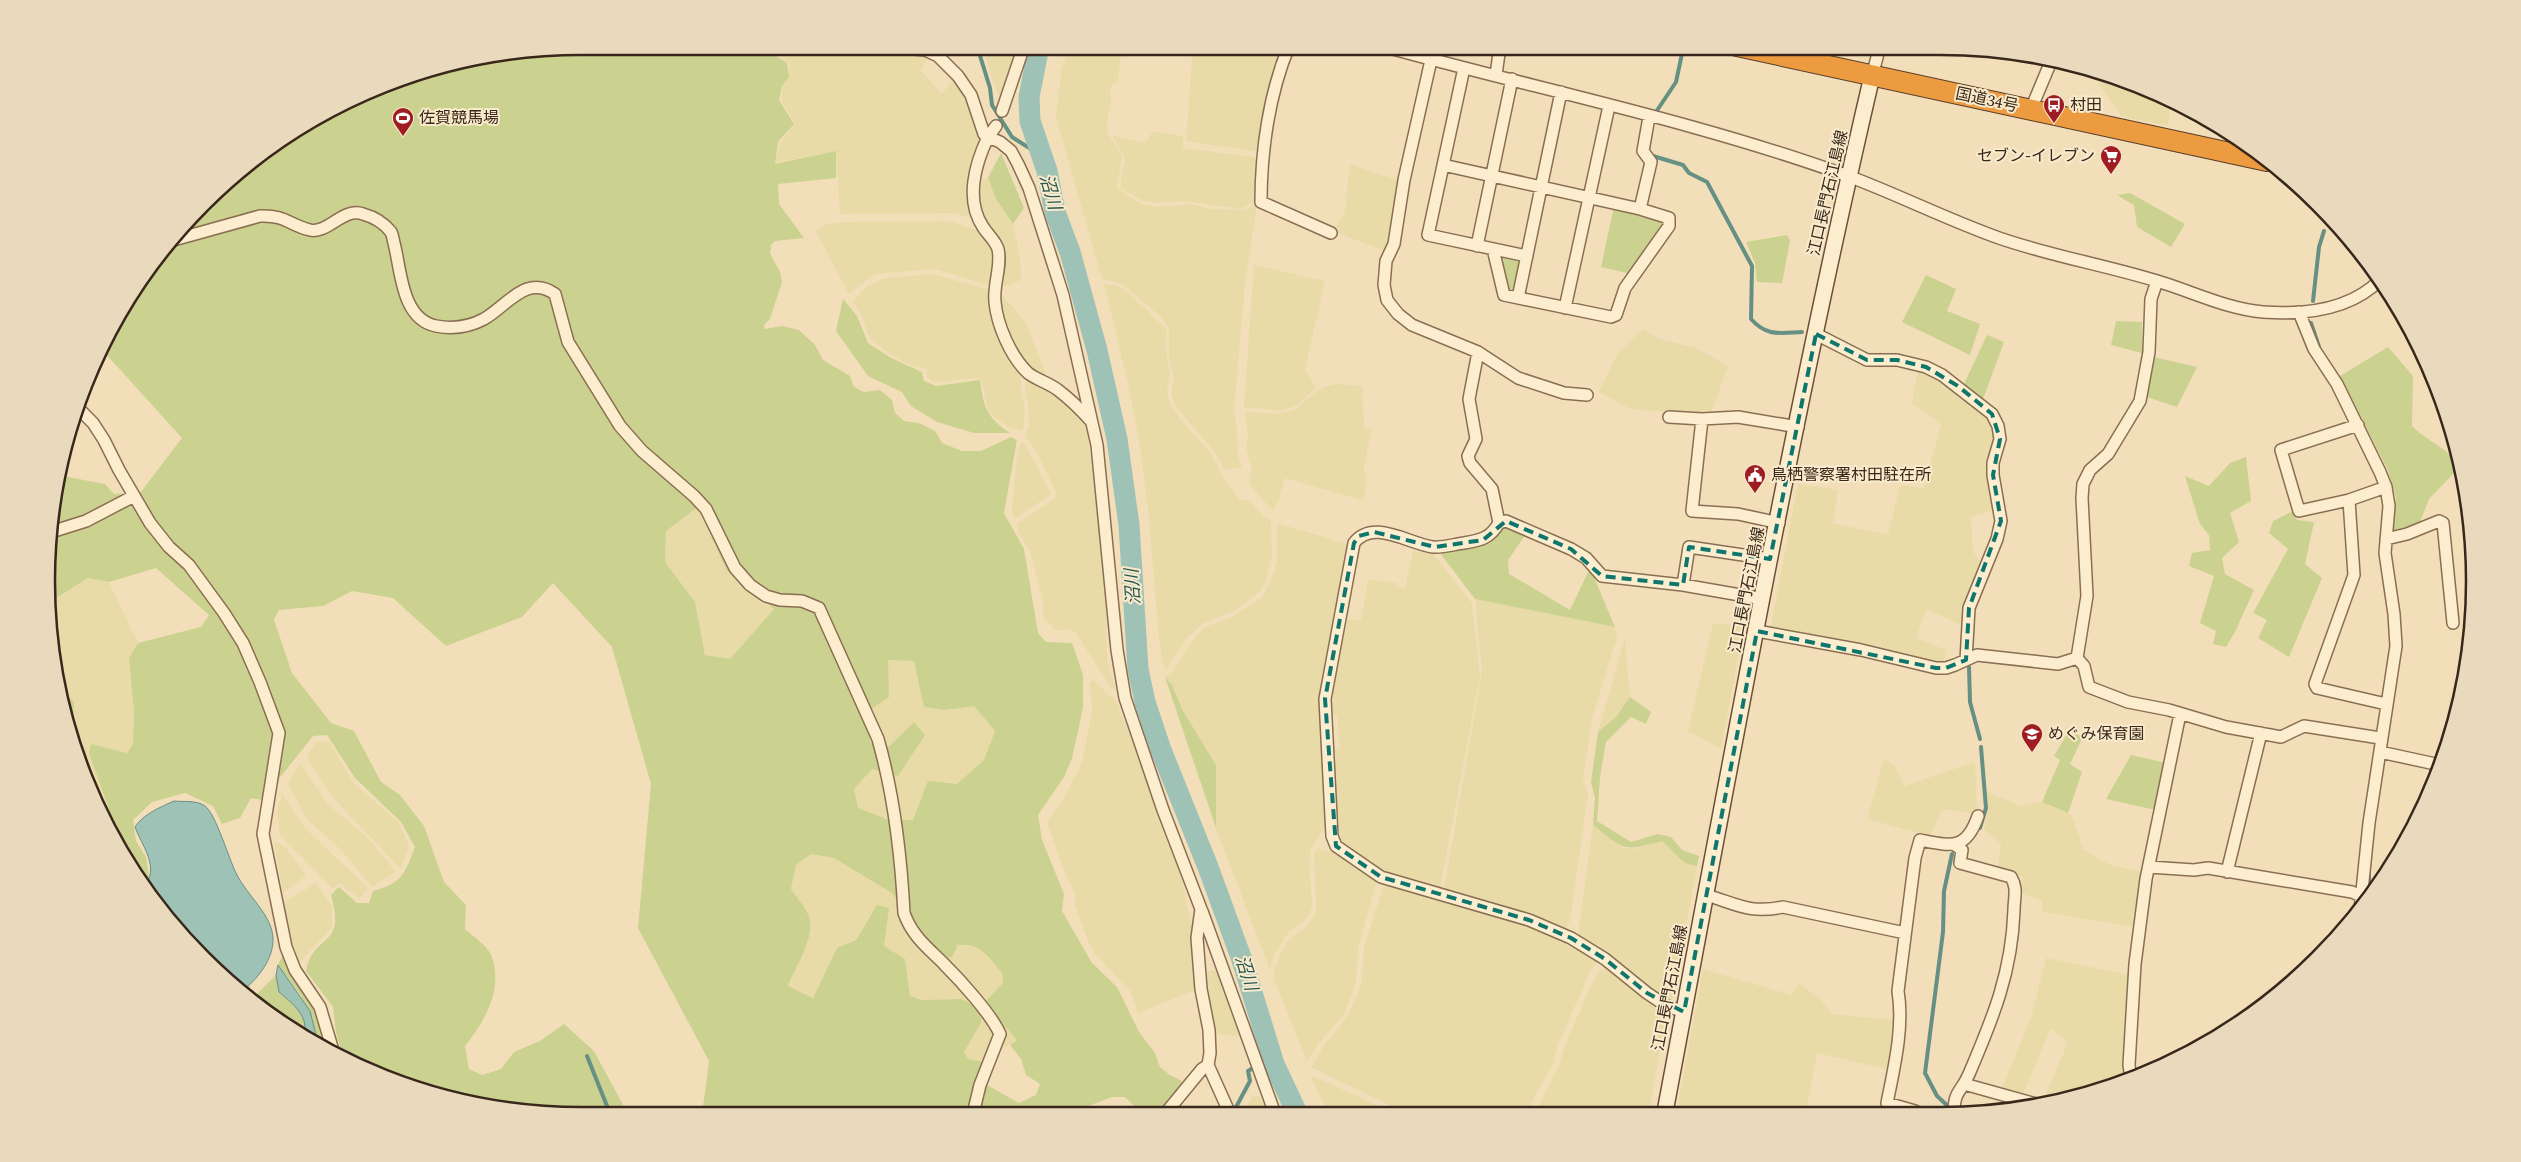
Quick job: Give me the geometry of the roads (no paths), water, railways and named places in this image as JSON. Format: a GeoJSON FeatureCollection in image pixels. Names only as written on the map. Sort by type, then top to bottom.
{"type":"FeatureCollection","features":[{"type":"Feature","properties":{"kind":"highway","name":"国道34号"},"geometry":{"type":"LineString","coordinates":[[1778,55],[2251,157]]}},
{"type":"Feature","properties":{"kind":"main road","name":"江口長門石江島線"},"geometry":{"type":"LineString","coordinates":[[1666,1107],[1770,560],[1849,176],[1872,76]]}},
{"type":"Feature","properties":{"kind":"street"},"geometry":{"type":"LineString","coordinates":[[936,55],[958,76],[971,94],[984,134],[1000,142],[1011,151],[1029,188],[1063,294],[1097,445],[1117,650],[1125,698],[1163,810],[1272,1107]]}},
{"type":"Feature","properties":{"kind":"street"},"geometry":{"type":"LineString","coordinates":[[1002,112],[1021,55]]}},
{"type":"Feature","properties":{"kind":"street"},"geometry":{"type":"LineString","coordinates":[[1286,55],[1267,132],[1261,176],[1261,202],[1331,233]]}},
{"type":"Feature","properties":{"kind":"street"},"geometry":{"type":"LineString","coordinates":[[1414,55],[1512,79],[1750,144],[1849,176],[2008,241],[2157,281],[2252,310],[2299,312],[2349,302],[2375,287]]}},
{"type":"Feature","properties":{"kind":"street"},"geometry":{"type":"LineString","coordinates":[[1496,75],[1499,55]]}},
{"type":"Feature","properties":{"kind":"street"},"geometry":{"type":"LineString","coordinates":[[1872,76],[1878,55]]}},
{"type":"Feature","properties":{"kind":"street"},"geometry":{"type":"LineString","coordinates":[[1431,60],[1404,180],[1394,244],[1386,261],[1384,285],[1387,300],[1398,314],[1412,325],[1478,352],[1532,384],[1575,396],[1587,395]]}},
{"type":"Feature","properties":{"kind":"street"},"geometry":{"type":"LineString","coordinates":[[2031,109],[2049,66]]}},
{"type":"Feature","properties":{"kind":"street"},"geometry":{"type":"LineString","coordinates":[[1464,68],[1428,236],[1526,256]]}},
{"type":"Feature","properties":{"kind":"street"},"geometry":{"type":"LineString","coordinates":[[1477,246],[1512,79]]}},
{"type":"Feature","properties":{"kind":"street"},"geometry":{"type":"LineString","coordinates":[[1518,298],[1561,92]]}},
{"type":"Feature","properties":{"kind":"street"},"geometry":{"type":"LineString","coordinates":[[1565,308],[1609,106]]}},
{"type":"Feature","properties":{"kind":"street"},"geometry":{"type":"LineString","coordinates":[[1640,209],[1651,162],[1643,151],[1649,116]]}},
{"type":"Feature","properties":{"kind":"street"},"geometry":{"type":"LineString","coordinates":[[996,126],[977,159],[974,172],[974,205],[982,227],[992,237],[997,248],[999,260],[995,302],[1009,344],[1020,364],[1029,374],[1057,389],[1092,421]]}},
{"type":"Feature","properties":{"kind":"street"},"geometry":{"type":"LineString","coordinates":[[1443,166],[1640,209],[1669,218],[1669,226],[1625,288],[1616,315],[1611,317],[1504,295],[1493,249]]}},
{"type":"Feature","properties":{"kind":"street"},"geometry":{"type":"LineString","coordinates":[[183,237],[260,216],[275,215],[310,230],[317,230],[344,215],[360,213],[375,218],[392,234],[404,293],[419,317],[434,326],[453,328],[482,320],[527,288],[540,287],[555,294],[568,342],[620,426],[642,450],[694,496],[706,510],[735,568],[750,584],[766,596],[780,600],[802,601],[819,608],[880,746],[898,844],[904,913],[907,923],[912,933],[946,966],[982,1007],[996,1024],[1000,1034],[980,1085],[975,1107]]}},
{"type":"Feature","properties":{"kind":"street"},"geometry":{"type":"LineString","coordinates":[[2077,658],[2087,596],[2083,484],[2090,470],[2108,454],[2140,401],[2149,352],[2151,299],[2157,281]]}},
{"type":"Feature","properties":{"kind":"street"},"geometry":{"type":"LineString","coordinates":[[2299,312],[2314,349],[2337,384],[2358,425],[2386,486],[2389,506],[2385,552],[2394,614],[2395,663],[2380,738],[2380,752],[2368,823],[2363,892]]}},
{"type":"Feature","properties":{"kind":"street"},"geometry":{"type":"LineString","coordinates":[[1816,334],[1867,360],[1897,360],[1926,367],[1942,375],[1992,414],[1998,426],[2000,439],[1993,464],[1993,475],[2001,520],[1997,539],[1969,608],[1966,660]]}},
{"type":"Feature","properties":{"kind":"street"},"geometry":{"type":"LineString","coordinates":[[1478,352],[1469,399],[1476,439],[1468,456],[1470,463],[1492,489],[1499,523]]}},
{"type":"Feature","properties":{"kind":"street"},"geometry":{"type":"LineString","coordinates":[[83,413],[93,423],[104,440],[150,523],[169,547],[189,565],[243,643],[279,733],[263,834],[286,947],[295,970],[320,1007],[331,1044]]}},
{"type":"Feature","properties":{"kind":"street"},"geometry":{"type":"LineString","coordinates":[[1669,417],[1702,419],[1738,417],[1798,427]]}},
{"type":"Feature","properties":{"kind":"street"},"geometry":{"type":"LineString","coordinates":[[1702,419],[1692,511],[1738,514],[1778,523]]}},
{"type":"Feature","properties":{"kind":"street"},"geometry":{"type":"LineString","coordinates":[[2358,425],[2280,450],[2299,511],[2349,500],[2386,486]]}},
{"type":"Feature","properties":{"kind":"street"},"geometry":{"type":"LineString","coordinates":[[58,530],[86,520],[134,496]]}},
{"type":"Feature","properties":{"kind":"street"},"geometry":{"type":"LineString","coordinates":[[2349,500],[2354,574],[2314,684],[2317,688],[2386,704]]}},
{"type":"Feature","properties":{"kind":"street"},"geometry":{"type":"LineString","coordinates":[[1684,1012],[1665,1005],[1605,959],[1571,938],[1512,915],[1381,877],[1336,846],[1332,836],[1325,699],[1354,543],[1359,536],[1374,532],[1435,547],[1449,545],[1483,540],[1492,534],[1499,523],[1506,521],[1571,549],[1586,558],[1602,576],[1683,586],[1763,599]]}},
{"type":"Feature","properties":{"kind":"street"},"geometry":{"type":"LineString","coordinates":[[2386,539],[2407,534],[2439,521],[2442,523],[2452,623]]}},
{"type":"Feature","properties":{"kind":"street"},"geometry":{"type":"LineString","coordinates":[[1683,586],[1689,547],[1770,560]]}},
{"type":"Feature","properties":{"kind":"street"},"geometry":{"type":"LineString","coordinates":[[1757,631],[1861,650],[1936,668],[1946,668],[1977,654],[2058,664],[2077,658]]}},
{"type":"Feature","properties":{"kind":"street"},"geometry":{"type":"LineString","coordinates":[[2077,658],[2084,666],[2089,687],[2128,702],[2281,737],[2304,726],[2380,738]]}},
{"type":"Feature","properties":{"kind":"street"},"geometry":{"type":"LineString","coordinates":[[2130,1071],[2136,964],[2149,867],[2180,714]]}},
{"type":"Feature","properties":{"kind":"street"},"geometry":{"type":"LineString","coordinates":[[2227,872],[2261,733]]}},
{"type":"Feature","properties":{"kind":"street"},"geometry":{"type":"LineString","coordinates":[[2380,752],[2433,763]]}},
{"type":"Feature","properties":{"kind":"street"},"geometry":{"type":"LineString","coordinates":[[1955,845],[1971,835],[1978,816]]}},
{"type":"Feature","properties":{"kind":"street"},"geometry":{"type":"LineString","coordinates":[[1899,1107],[1887,1103],[1893,1074],[1900,1005],[1898,991],[1905,933],[1915,858],[1920,840],[1955,845],[1962,850],[1960,863],[2011,877],[2016,886],[2013,944],[2004,984],[1964,1084],[1954,1098],[1954,1107]]}},
{"type":"Feature","properties":{"kind":"street"},"geometry":{"type":"LineString","coordinates":[[2149,867],[2194,870],[2208,868],[2352,892],[2360,896]]}},
{"type":"Feature","properties":{"kind":"street"},"geometry":{"type":"LineString","coordinates":[[1706,895],[1748,910],[1763,911],[1783,907],[1905,933]]}},
{"type":"Feature","properties":{"kind":"street"},"geometry":{"type":"LineString","coordinates":[[1201,909],[1197,938],[1201,990],[1209,1030],[1210,1053],[1208,1065],[1227,1107]]}},
{"type":"Feature","properties":{"kind":"street"},"geometry":{"type":"LineString","coordinates":[[1171,1107],[1202,1069],[1208,1065]]}},
{"type":"Feature","properties":{"kind":"street"},"geometry":{"type":"LineString","coordinates":[[1964,1084],[2022,1100]]}},
{"type":"Feature","properties":{"kind":"water"},"geometry":{"type":"Polygon","coordinates":[[[174,801],[198,803],[205,806],[214,818],[241,883],[268,921],[273,938],[271,954],[258,975],[247,987],[209,953],[186,928],[149,880],[150,865],[146,850],[135,827],[138,822],[158,808],[174,801]]]}},
{"type":"Feature","properties":{"kind":"water"},"geometry":{"type":"Polygon","coordinates":[[[278,965],[310,1011],[316,1036],[305,1028],[299,1011],[279,992],[276,975],[278,965]]]}},
{"type":"Feature","properties":{"kind":"waterway"},"geometry":{"type":"LineString","coordinates":[[980,55],[990,88],[992,105],[1012,137],[1039,154]]}},
{"type":"Feature","properties":{"kind":"waterway","name":"沼川"},"geometry":{"type":"LineString","coordinates":[[1037,55],[1029,97],[1030,121],[1047,171],[1055,212],[1070,252],[1097,350],[1117,439],[1129,525],[1138,669],[1145,702],[1161,750],[1208,867],[1242,960],[1274,1064],[1294,1107]]}},
{"type":"Feature","properties":{"kind":"waterway"},"geometry":{"type":"LineString","coordinates":[[1656,112],[1676,82],[1682,55]]}},
{"type":"Feature","properties":{"kind":"waterway"},"geometry":{"type":"LineString","coordinates":[[1653,156],[1683,165],[1689,173],[1707,182],[1752,266],[1751,319],[1763,329],[1774,333],[1802,332]]}},
{"type":"Feature","properties":{"kind":"waterway"},"geometry":{"type":"LineString","coordinates":[[2313,301],[2319,247],[2324,231]]}},
{"type":"Feature","properties":{"kind":"waterway"},"geometry":{"type":"LineString","coordinates":[[2311,323],[2319,347]]}},
{"type":"Feature","properties":{"kind":"waterway"},"geometry":{"type":"LineString","coordinates":[[1969,667],[1970,702],[1980,739]]}},
{"type":"Feature","properties":{"kind":"waterway"},"geometry":{"type":"LineString","coordinates":[[1980,828],[1986,808],[1981,747]]}},
{"type":"Feature","properties":{"kind":"waterway"},"geometry":{"type":"LineString","coordinates":[[1949,1107],[1937,1096],[1925,1073],[1943,932],[1944,891],[1952,854]]}},
{"type":"Feature","properties":{"kind":"waterway"},"geometry":{"type":"LineString","coordinates":[[2369,874],[2369,884]]}},
{"type":"Feature","properties":{"kind":"waterway"},"geometry":{"type":"LineString","coordinates":[[587,1056],[607,1107]]}},
{"type":"Feature","properties":{"kind":"waterway"},"geometry":{"type":"LineString","coordinates":[[1236,1107],[1250,1081],[1248,1071],[1253,1068]]}},
{"type":"Feature","properties":{"kind":"place","name":"村田"},"geometry":{"type":"Point","coordinates":[2054,124]}},
{"type":"Feature","properties":{"kind":"place","name":"佐賀競馬場"},"geometry":{"type":"Point","coordinates":[403,137]}},
{"type":"Feature","properties":{"kind":"place","name":"セブン-イレブン"},"geometry":{"type":"Point","coordinates":[2111,175]}},
{"type":"Feature","properties":{"kind":"place","name":"鳥栖警察署村田駐在所"},"geometry":{"type":"Point","coordinates":[1755,494]}},
{"type":"Feature","properties":{"kind":"place","name":"めぐみ保育園"},"geometry":{"type":"Point","coordinates":[2032,753]}}]}
